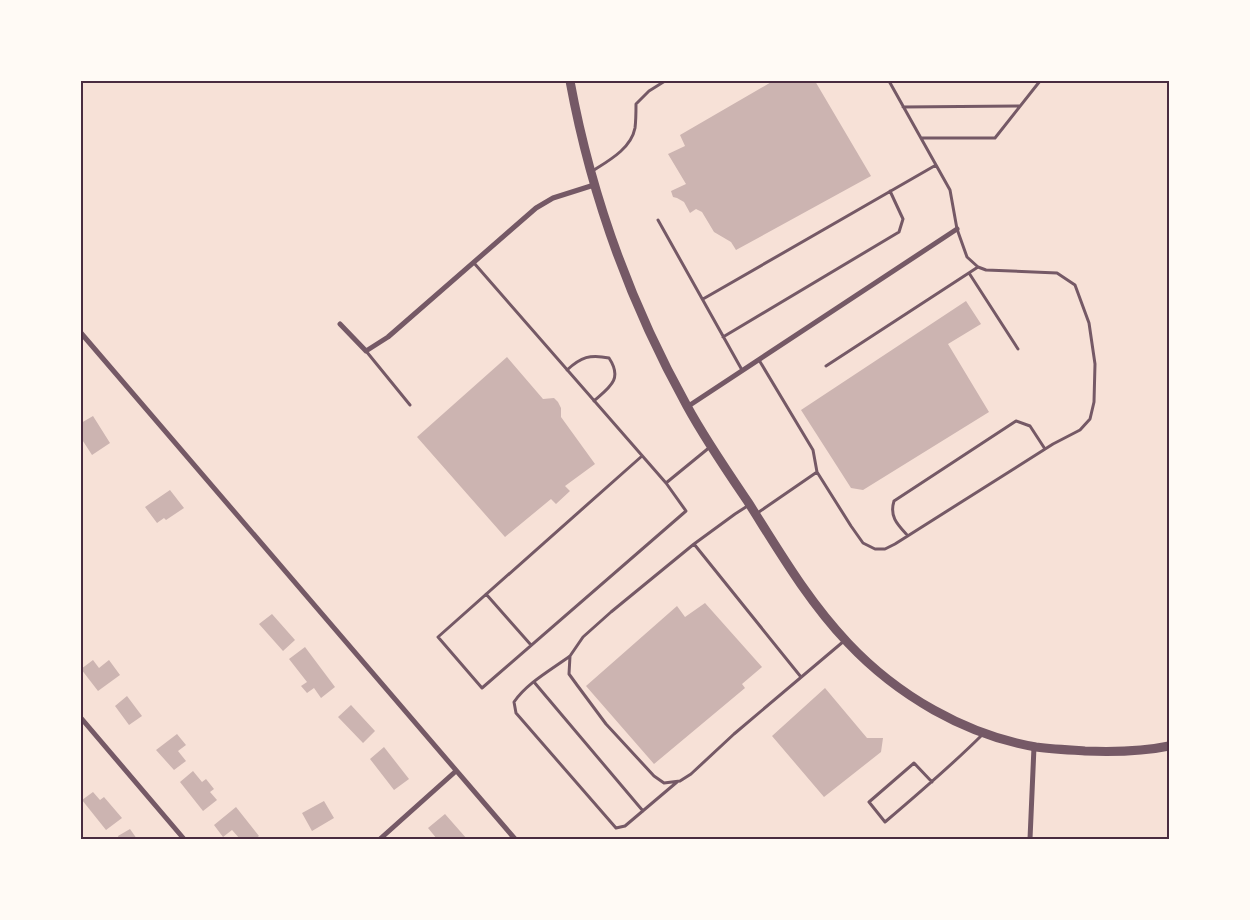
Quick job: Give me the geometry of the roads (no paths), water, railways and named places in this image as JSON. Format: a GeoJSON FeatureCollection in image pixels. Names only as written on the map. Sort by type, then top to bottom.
{"type":"FeatureCollection","features":[{"type":"Feature","properties":{"kind":"street"},"geometry":{"type":"LineString","coordinates":[[570,81],[594,185],[624,273],[663,360],[687,407],[805,591],[845,640],[874,668],[898,686],[948,717],[984,733],[1006,740],[1057,750],[1109,752],[1156,749],[1169,746]]}},
{"type":"Feature","properties":{"kind":"street"},"geometry":{"type":"LineString","coordinates":[[340,324],[366,351],[388,337],[536,208],[553,198],[594,185]]}},
{"type":"Feature","properties":{"kind":"street"},"geometry":{"type":"LineString","coordinates":[[687,407],[957,229]]}},
{"type":"Feature","properties":{"kind":"street"},"geometry":{"type":"LineString","coordinates":[[81,333],[514,839]]}},
{"type":"Feature","properties":{"kind":"street"},"geometry":{"type":"LineString","coordinates":[[81,718],[184,839]]}},
{"type":"Feature","properties":{"kind":"street"},"geometry":{"type":"LineString","coordinates":[[1030,839],[1034,746]]}},
{"type":"Feature","properties":{"kind":"street"},"geometry":{"type":"LineString","coordinates":[[380,839],[456,771]]}},
{"type":"Feature","properties":{"kind":"lane"},"geometry":{"type":"LineString","coordinates":[[591,172],[627,145],[635,129],[636,104],[649,91],[664,81]]}},
{"type":"Feature","properties":{"kind":"lane"},"geometry":{"type":"LineString","coordinates":[[759,360],[813,450],[818,472],[851,526],[863,543],[875,549],[885,548],[908,536],[1044,449],[1080,430],[1090,420],[1094,402],[1096,364],[1089,323],[1074,285],[1057,273],[986,270],[978,267],[966,258],[957,229],[950,190],[889,81]]}},
{"type":"Feature","properties":{"kind":"lane"},"geometry":{"type":"LineString","coordinates":[[921,138],[995,138],[1040,81]]}},
{"type":"Feature","properties":{"kind":"lane"},"geometry":{"type":"LineString","coordinates":[[903,107],[1020,106]]}},
{"type":"Feature","properties":{"kind":"lane"},"geometry":{"type":"LineString","coordinates":[[702,300],[936,165]]}},
{"type":"Feature","properties":{"kind":"lane"},"geometry":{"type":"LineString","coordinates":[[724,337],[899,232],[903,219],[890,191]]}},
{"type":"Feature","properties":{"kind":"lane"},"geometry":{"type":"LineString","coordinates":[[658,220],[742,371]]}},
{"type":"Feature","properties":{"kind":"lane"},"geometry":{"type":"LineString","coordinates":[[474,263],[666,483],[686,511],[482,688],[438,637],[642,456]]}},
{"type":"Feature","properties":{"kind":"lane"},"geometry":{"type":"LineString","coordinates":[[826,366],[978,267]]}},
{"type":"Feature","properties":{"kind":"lane"},"geometry":{"type":"LineString","coordinates":[[969,272],[1018,349]]}},
{"type":"Feature","properties":{"kind":"lane"},"geometry":{"type":"LineString","coordinates":[[366,351],[410,405]]}},
{"type":"Feature","properties":{"kind":"lane"},"geometry":{"type":"LineString","coordinates":[[567,370],[586,356],[609,358],[615,367],[614,379],[610,387],[594,401]]}},
{"type":"Feature","properties":{"kind":"lane"},"geometry":{"type":"LineString","coordinates":[[908,536],[895,521],[892,509],[894,501],[1016,421],[1030,426],[1044,449]]}},
{"type":"Feature","properties":{"kind":"lane"},"geometry":{"type":"LineString","coordinates":[[666,483],[711,446]]}},
{"type":"Feature","properties":{"kind":"lane"},"geometry":{"type":"LineString","coordinates":[[756,514],[818,472]]}},
{"type":"Feature","properties":{"kind":"lane"},"geometry":{"type":"LineString","coordinates":[[750,505],[694,544],[604,618],[584,637],[570,656],[518,696],[514,702],[516,713],[616,828],[625,826],[677,782],[691,774],[734,734],[845,640]]}},
{"type":"Feature","properties":{"kind":"lane"},"geometry":{"type":"LineString","coordinates":[[694,544],[800,677]]}},
{"type":"Feature","properties":{"kind":"lane"},"geometry":{"type":"LineString","coordinates":[[486,594],[531,645]]}},
{"type":"Feature","properties":{"kind":"lane"},"geometry":{"type":"LineString","coordinates":[[570,656],[569,674],[606,724],[654,776],[664,783],[677,782]]}},
{"type":"Feature","properties":{"kind":"lane"},"geometry":{"type":"LineString","coordinates":[[534,682],[643,811]]}},
{"type":"Feature","properties":{"kind":"lane"},"geometry":{"type":"LineString","coordinates":[[932,782],[914,763],[869,802],[885,822],[932,782],[960,757],[984,733]]}}]}
